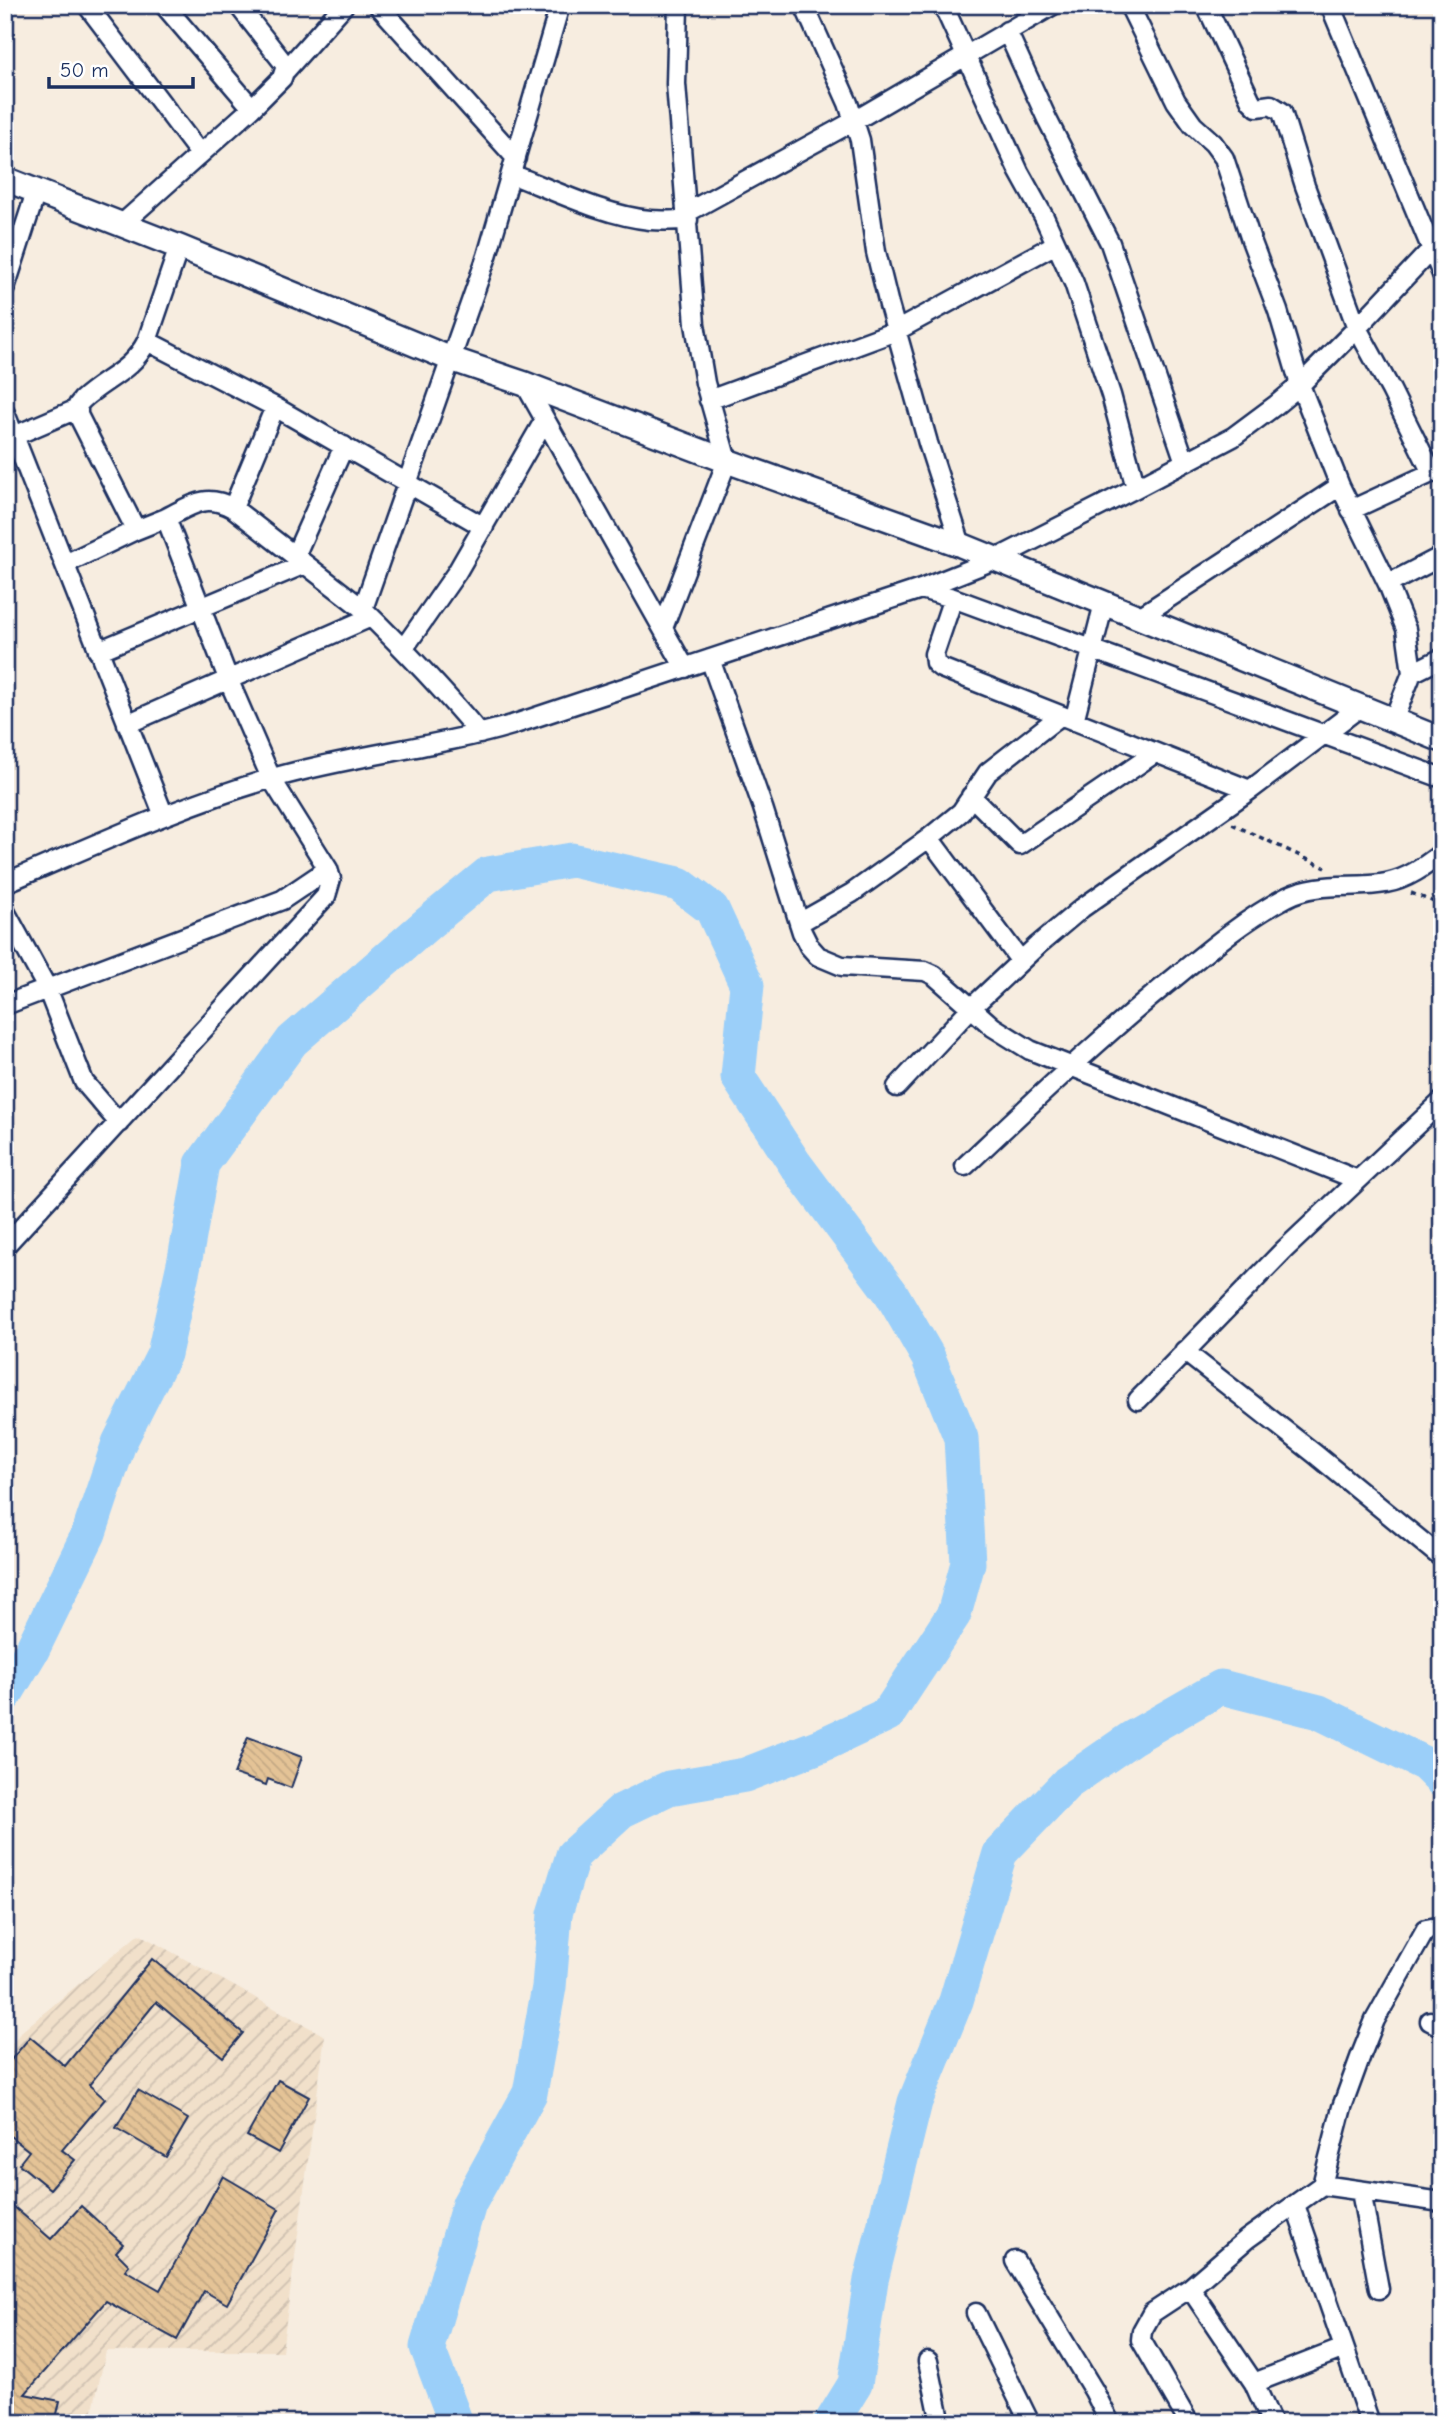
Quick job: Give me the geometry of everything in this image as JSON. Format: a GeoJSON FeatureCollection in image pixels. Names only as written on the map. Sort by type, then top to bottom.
{"type":"FeatureCollection","features":[{"type":"Feature","properties":{"kind":"street"},"geometry":{"type":"LineString","coordinates":[[87,5],[200,154]]}},
{"type":"Feature","properties":{"kind":"street"},"geometry":{"type":"LineString","coordinates":[[164,5],[252,108]]}},
{"type":"Feature","properties":{"kind":"street"},"geometry":{"type":"LineString","coordinates":[[238,5],[284,61],[286,69]]}},
{"type":"Feature","properties":{"kind":"street"},"geometry":{"type":"LineString","coordinates":[[121,225],[252,108],[282,78],[286,69],[344,5]]}},
{"type":"Feature","properties":{"kind":"street"},"geometry":{"type":"LineString","coordinates":[[378,5],[514,166],[579,200],[651,220],[688,216],[1053,5]]}},
{"type":"Feature","properties":{"kind":"street"},"geometry":{"type":"LineString","coordinates":[[127,724],[229,681],[367,613],[408,482],[487,256],[561,5]]}},
{"type":"Feature","properties":{"kind":"street"},"geometry":{"type":"LineString","coordinates":[[663,628],[727,461],[709,400],[695,324],[676,84],[678,5]]}},
{"type":"Feature","properties":{"kind":"street"},"geometry":{"type":"LineString","coordinates":[[804,5],[860,140],[876,252],[928,443],[961,545]]}},
{"type":"Feature","properties":{"kind":"street"},"geometry":{"type":"LineString","coordinates":[[943,5],[1019,172],[1074,283],[1111,395],[1136,488]]}},
{"type":"Feature","properties":{"kind":"street"},"geometry":{"type":"LineString","coordinates":[[1129,5],[1176,101],[1224,158],[1278,311],[1300,385],[1340,486],[1388,584],[1406,629],[1412,673],[1393,721]]}},
{"type":"Feature","properties":{"kind":"street"},"geometry":{"type":"LineString","coordinates":[[1206,5],[1251,101],[1256,107],[1271,105],[1282,112],[1305,186],[1357,328],[1437,471],[1351,510]]}},
{"type":"Feature","properties":{"kind":"street"},"geometry":{"type":"LineString","coordinates":[[1330,5],[1436,243],[1442,274]]}},
{"type":"Feature","properties":{"kind":"street"},"geometry":{"type":"LineString","coordinates":[[1007,31],[1047,119],[1110,243],[1185,462]]}},
{"type":"Feature","properties":{"kind":"street"},"geometry":{"type":"LineString","coordinates":[[5,180],[179,247],[451,359],[961,545],[1442,740]]}},
{"type":"Feature","properties":{"kind":"street"},"geometry":{"type":"LineString","coordinates":[[5,288],[36,192]]}},
{"type":"Feature","properties":{"kind":"street"},"geometry":{"type":"LineString","coordinates":[[5,883],[164,816],[271,778],[348,759],[480,734],[921,589],[994,560],[1233,437],[1300,385],[1436,243]]}},
{"type":"Feature","properties":{"kind":"street"},"geometry":{"type":"LineString","coordinates":[[709,400],[896,331],[1056,244]]}},
{"type":"Feature","properties":{"kind":"street"},"geometry":{"type":"LineString","coordinates":[[15,436],[77,409],[89,393],[135,361],[147,341],[179,247]]}},
{"type":"Feature","properties":{"kind":"street"},"geometry":{"type":"LineString","coordinates":[[147,341],[275,407],[484,527]]}},
{"type":"Feature","properties":{"kind":"street"},"geometry":{"type":"LineString","coordinates":[[525,384],[685,667]]}},
{"type":"Feature","properties":{"kind":"street"},"geometry":{"type":"LineString","coordinates":[[233,508],[275,407]]}},
{"type":"Feature","properties":{"kind":"street"},"geometry":{"type":"LineString","coordinates":[[77,409],[136,530]]}},
{"type":"Feature","properties":{"kind":"street"},"geometry":{"type":"LineString","coordinates":[[5,413],[164,816]]}},
{"type":"Feature","properties":{"kind":"street"},"geometry":{"type":"LineString","coordinates":[[404,648],[435,606],[484,527],[544,421]]}},
{"type":"Feature","properties":{"kind":"street"},"geometry":{"type":"LineString","coordinates":[[98,651],[201,608],[300,560],[344,446]]}},
{"type":"Feature","properties":{"kind":"street"},"geometry":{"type":"LineString","coordinates":[[1138,618],[1340,486]]}},
{"type":"Feature","properties":{"kind":"street"},"geometry":{"type":"LineString","coordinates":[[65,564],[202,501],[213,499],[233,508],[367,613],[449,696],[480,734]]}},
{"type":"Feature","properties":{"kind":"street"},"geometry":{"type":"LineString","coordinates":[[5,1246],[326,896],[331,879],[328,869],[271,778],[229,681],[166,517]]}},
{"type":"Feature","properties":{"kind":"street"},"geometry":{"type":"LineString","coordinates":[[1388,584],[1442,556]]}},
{"type":"Feature","properties":{"kind":"street"},"geometry":{"type":"LineString","coordinates":[[921,589],[953,598],[1442,778]]}},
{"type":"Feature","properties":{"kind":"street"},"geometry":{"type":"LineString","coordinates":[[953,598],[934,654],[934,663],[940,668],[1250,790]]}},
{"type":"Feature","properties":{"kind":"street"},"geometry":{"type":"LineString","coordinates":[[799,923],[852,893],[929,838],[961,812],[988,772],[1068,718],[1093,650],[1104,603]]}},
{"type":"Feature","properties":{"kind":"street"},"geometry":{"type":"LineString","coordinates":[[1412,673],[1442,658]]}},
{"type":"Feature","properties":{"kind":"street"},"geometry":{"type":"LineString","coordinates":[[710,659],[763,808],[799,923],[809,946],[825,960],[842,966],[925,971],[950,987],[993,1027],[1030,1050],[1358,1180]]}},
{"type":"Feature","properties":{"kind":"street"},"geometry":{"type":"LineString","coordinates":[[897,1087],[1020,960],[1083,908],[1250,790],[1360,707]]}},
{"type":"Feature","properties":{"kind":"street"},"geometry":{"type":"LineString","coordinates":[[971,796],[1020,845],[1155,753]]}},
{"type":"Feature","properties":{"kind":"street"},"geometry":{"type":"LineString","coordinates":[[929,838],[1020,960]]}},
{"type":"Feature","properties":{"kind":"street"},"geometry":{"type":"LineString","coordinates":[[965,1166],[1071,1065],[1151,996],[1258,912],[1291,894],[1318,887],[1387,883],[1409,876],[1442,853]]}},
{"type":"Feature","properties":{"kind":"street"},"geometry":{"type":"LineString","coordinates":[[5,1004],[282,900],[328,869]]}},
{"type":"Feature","properties":{"kind":"street"},"geometry":{"type":"LineString","coordinates":[[5,911],[47,988],[84,1082],[119,1124]]}},
{"type":"Feature","properties":{"kind":"street"},"geometry":{"type":"LineString","coordinates":[[1138,1399],[1284,1250],[1442,1101]]}},
{"type":"Feature","properties":{"kind":"street"},"geometry":{"type":"LineString","coordinates":[[1184,1351],[1442,1558]]}},
{"type":"Feature","properties":{"kind":"street"},"geometry":{"type":"LineString","coordinates":[[1189,2423],[1141,2340],[1142,2330],[1152,2313],[1190,2288],[1247,2239],[1322,2185],[1342,2107],[1375,2020],[1426,1929],[1442,1928]]}},
{"type":"Feature","properties":{"kind":"street"},"geometry":{"type":"LineString","coordinates":[[1322,2185],[1442,2202]]}},
{"type":"Feature","properties":{"kind":"street"},"geometry":{"type":"LineString","coordinates":[[1361,2191],[1379,2289]]}},
{"type":"Feature","properties":{"kind":"street"},"geometry":{"type":"LineString","coordinates":[[1295,2205],[1370,2423]]}},
{"type":"Feature","properties":{"kind":"street"},"geometry":{"type":"LineString","coordinates":[[1015,2261],[1094,2390],[1111,2423]]}},
{"type":"Feature","properties":{"kind":"street"},"geometry":{"type":"LineString","coordinates":[[1190,2288],[1254,2383],[1272,2423]]}},
{"type":"Feature","properties":{"kind":"street"},"geometry":{"type":"LineString","coordinates":[[976,2313],[1030,2423]]}},
{"type":"Feature","properties":{"kind":"street"},"geometry":{"type":"LineString","coordinates":[[1254,2383],[1344,2348]]}},
{"type":"Feature","properties":{"kind":"street"},"geometry":{"type":"LineString","coordinates":[[928,2361],[941,2423]]}},
{"type":"Feature","properties":{"kind":"path"},"geometry":{"type":"LineString","coordinates":[[1214,815],[1361,884]]}},
{"type":"Feature","properties":{"kind":"shaded area"},"geometry":{"type":"Polygon","coordinates":[[[139,1934],[325,2036],[282,2351],[106,2351],[90,2423],[5,2423],[5,2053],[21,2032],[139,1934]]]}},
{"type":"Feature","properties":{"kind":"building"},"geometry":{"type":"Polygon","coordinates":[[[248,1737],[302,1757],[291,1788],[268,1779],[266,1785],[234,1774],[248,1737]]]}},
{"type":"Feature","properties":{"kind":"building"},"geometry":{"type":"Polygon","coordinates":[[[152,1959],[243,2033],[223,2057],[156,2002],[89,2085],[105,2099],[62,2150],[75,2160],[50,2189],[19,2164],[29,2151],[5,2132],[5,2067],[30,2037],[65,2066],[152,1959]]]}},
{"type":"Feature","properties":{"kind":"building"},"geometry":{"type":"Polygon","coordinates":[[[278,2080],[309,2097],[278,2153],[247,2136],[278,2080]]]}},
{"type":"Feature","properties":{"kind":"building"},"geometry":{"type":"Polygon","coordinates":[[[138,2090],[188,2119],[166,2157],[116,2128],[138,2090]]]}},
{"type":"Feature","properties":{"kind":"building"},"geometry":{"type":"Polygon","coordinates":[[[223,2176],[279,2209],[227,2304],[204,2291],[177,2340],[106,2301],[25,2394],[60,2401],[55,2423],[5,2423],[5,2199],[51,2239],[81,2206],[123,2244],[116,2252],[129,2265],[125,2270],[160,2290],[223,2176]]]}},
{"type":"Feature","properties":{"kind":"waterway"},"geometry":{"type":"LineString","coordinates":[[5,1695],[32,1650],[89,1533],[119,1443],[164,1354],[202,1164],[292,1041],[488,874],[572,860],[679,884],[712,909],[747,985],[738,1077],[795,1164],[891,1293],[928,1357],[961,1438],[968,1563],[954,1614],[888,1714],[822,1745],[745,1775],[669,1788],[621,1811],[573,1855],[555,1914],[549,1987],[530,2093],[469,2204],[427,2347],[456,2423]]}},
{"type":"Feature","properties":{"kind":"waterway"},"geometry":{"type":"LineString","coordinates":[[831,2423],[855,2384],[871,2280],[915,2102],[956,2001],[1000,1853],[1067,1783],[1132,1738],[1221,1687],[1319,1712],[1425,1764],[1442,1781]]}}]}
